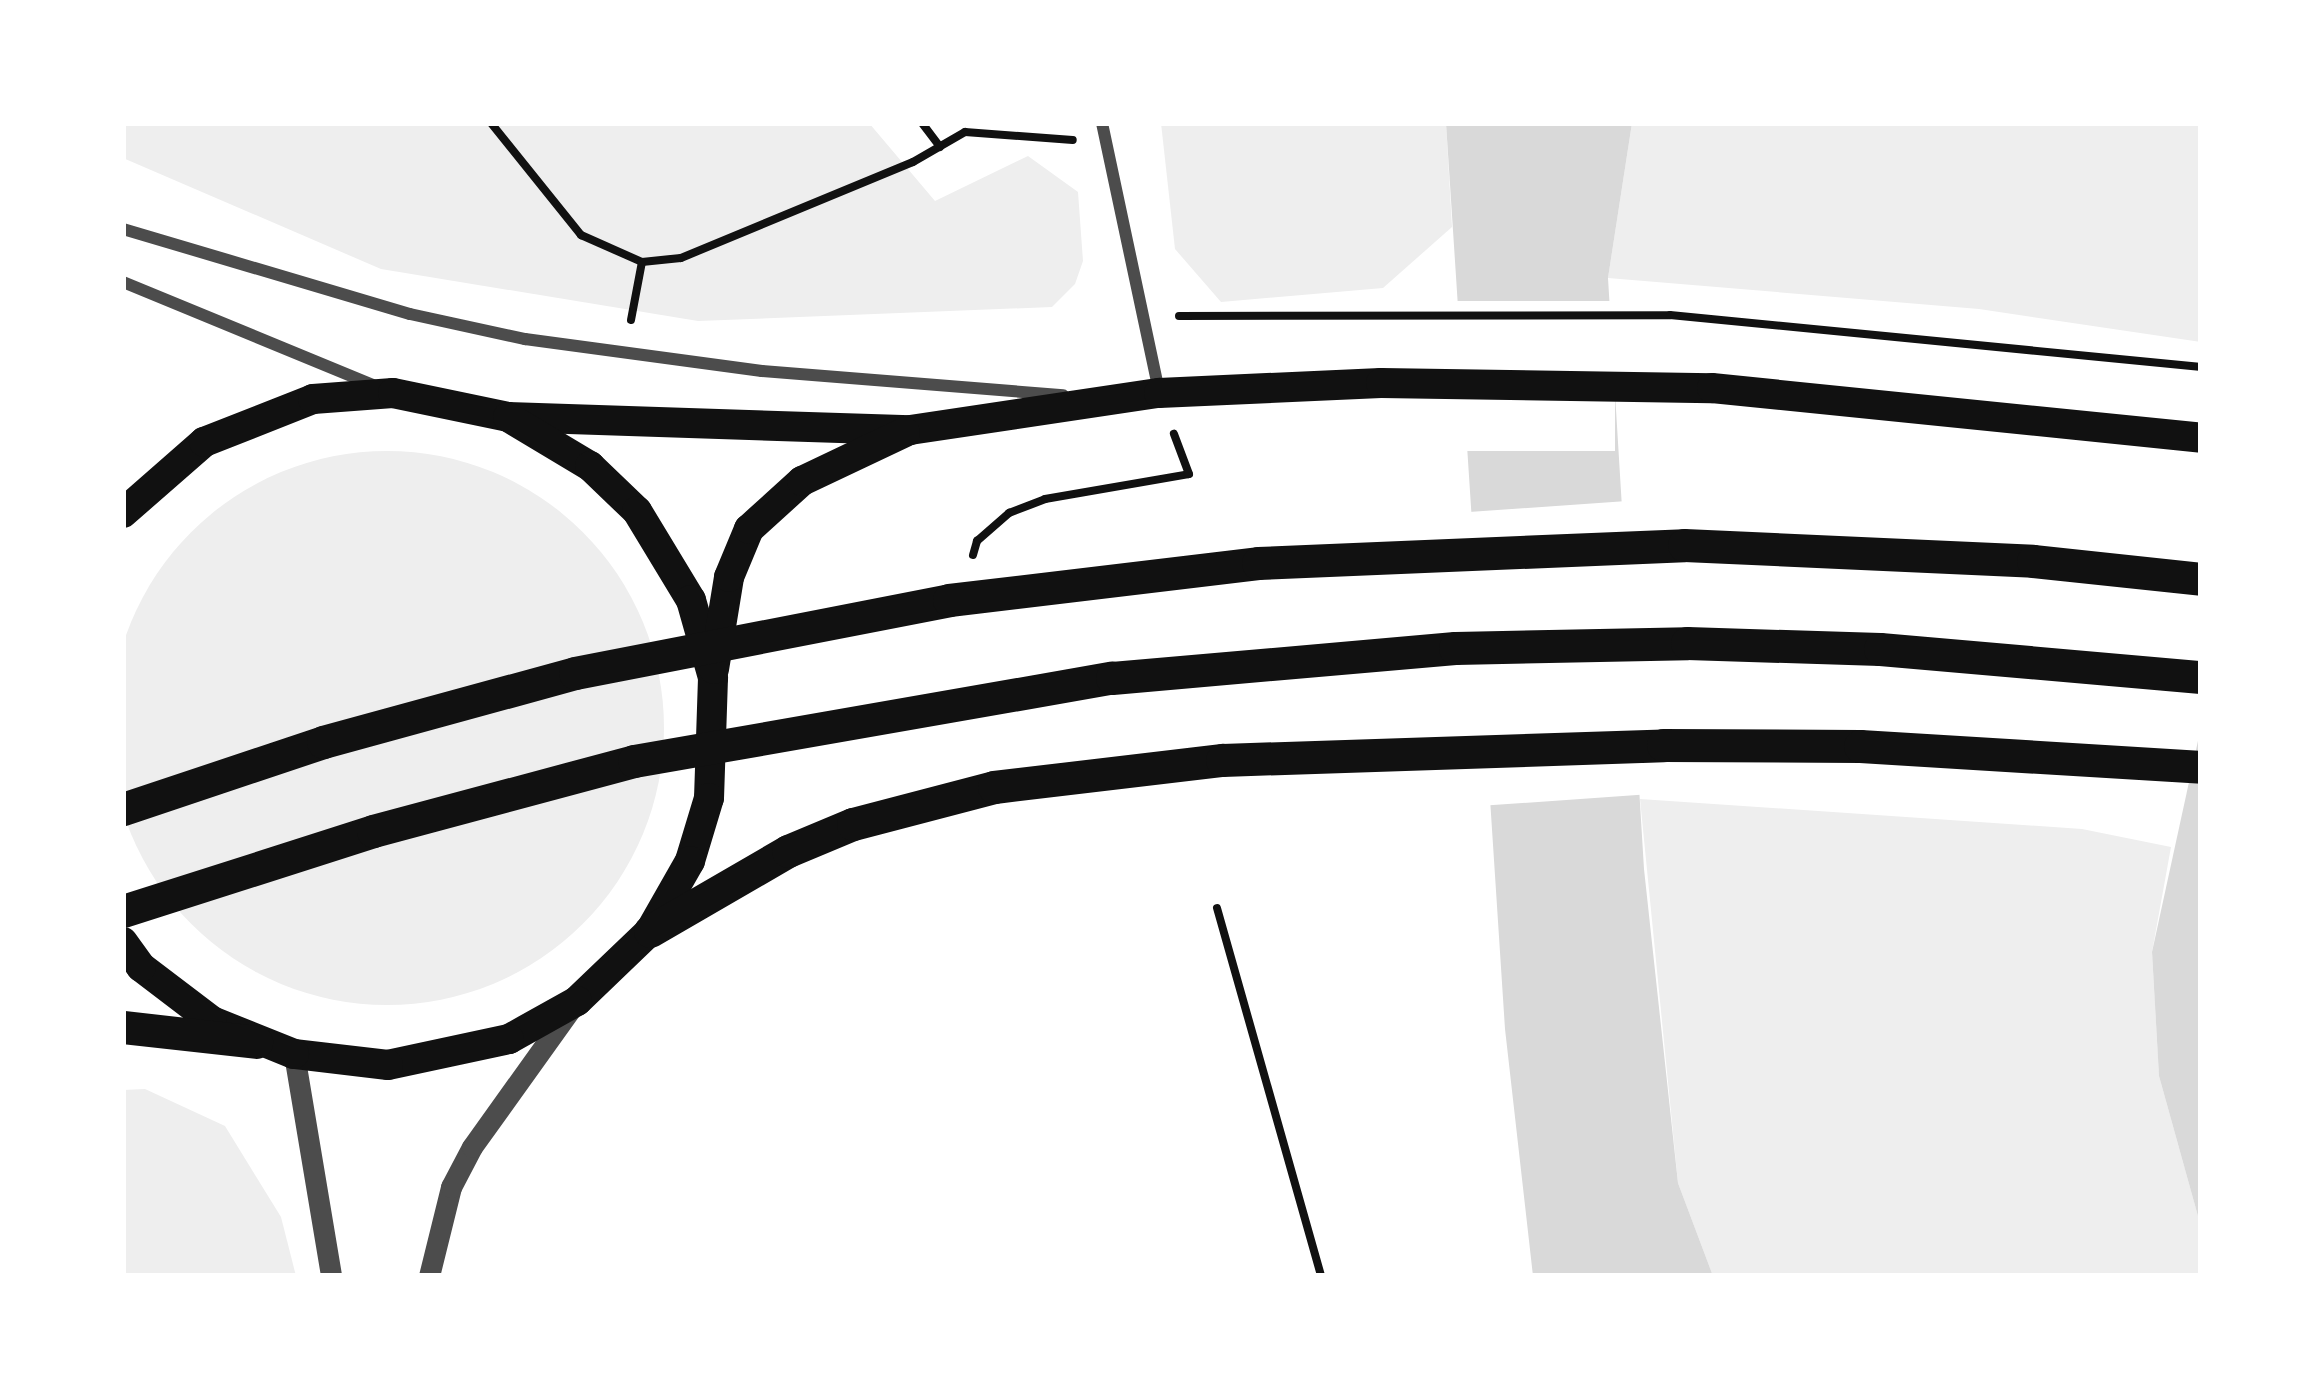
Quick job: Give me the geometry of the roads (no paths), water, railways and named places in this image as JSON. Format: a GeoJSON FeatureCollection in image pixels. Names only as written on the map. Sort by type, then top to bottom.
{"type":"FeatureCollection","features":[{"type":"Feature","properties":{"kind":"highway"},"geometry":{"type":"LineString","coordinates":[[123,809],[322,742],[575,674],[949,600],[1258,562],[1684,545],[2033,561],[2201,579]]}},
{"type":"Feature","properties":{"kind":"highway"},"geometry":{"type":"LineString","coordinates":[[123,910],[373,831],[634,761],[1112,678],[1456,648],[1687,643],[1880,649],[2201,677]]}},
{"type":"Feature","properties":{"kind":"highway"},"geometry":{"type":"LineString","coordinates":[[650,931],[788,851],[853,824],[994,787],[1222,760],[1663,745],[1860,746],[2201,767]]}},
{"type":"Feature","properties":{"kind":"highway"},"geometry":{"type":"LineString","coordinates":[[123,1027],[256,1042]]}},
{"type":"Feature","properties":{"kind":"main road"},"geometry":{"type":"LineString","coordinates":[[123,513],[204,442],[314,399],[393,393],[508,417],[910,430],[1159,393],[1381,383],[1712,388],[2201,438]]}},
{"type":"Feature","properties":{"kind":"main road"},"geometry":{"type":"LineString","coordinates":[[508,417],[590,466],[637,511],[691,600],[713,678]]}},
{"type":"Feature","properties":{"kind":"main road"},"geometry":{"type":"LineString","coordinates":[[123,942],[141,967],[212,1021],[294,1054],[388,1065],[493,1046],[577,1001],[650,931],[690,860],[710,798],[713,678],[729,577],[749,530],[802,481],[910,430]]}},
{"type":"Feature","properties":{"kind":"street"},"geometry":{"type":"LineString","coordinates":[[1102,123],[1159,393]]}},
{"type":"Feature","properties":{"kind":"street"},"geometry":{"type":"LineString","coordinates":[[123,229],[410,314],[525,339],[762,371],[1119,399]]}},
{"type":"Feature","properties":{"kind":"street"},"geometry":{"type":"LineString","coordinates":[[123,282],[393,393]]}},
{"type":"Feature","properties":{"kind":"street"},"geometry":{"type":"LineString","coordinates":[[429,1276],[451,1187],[472,1147],[577,1001]]}},
{"type":"Feature","properties":{"kind":"street"},"geometry":{"type":"LineString","coordinates":[[294,1054],[332,1276]]}}]}
